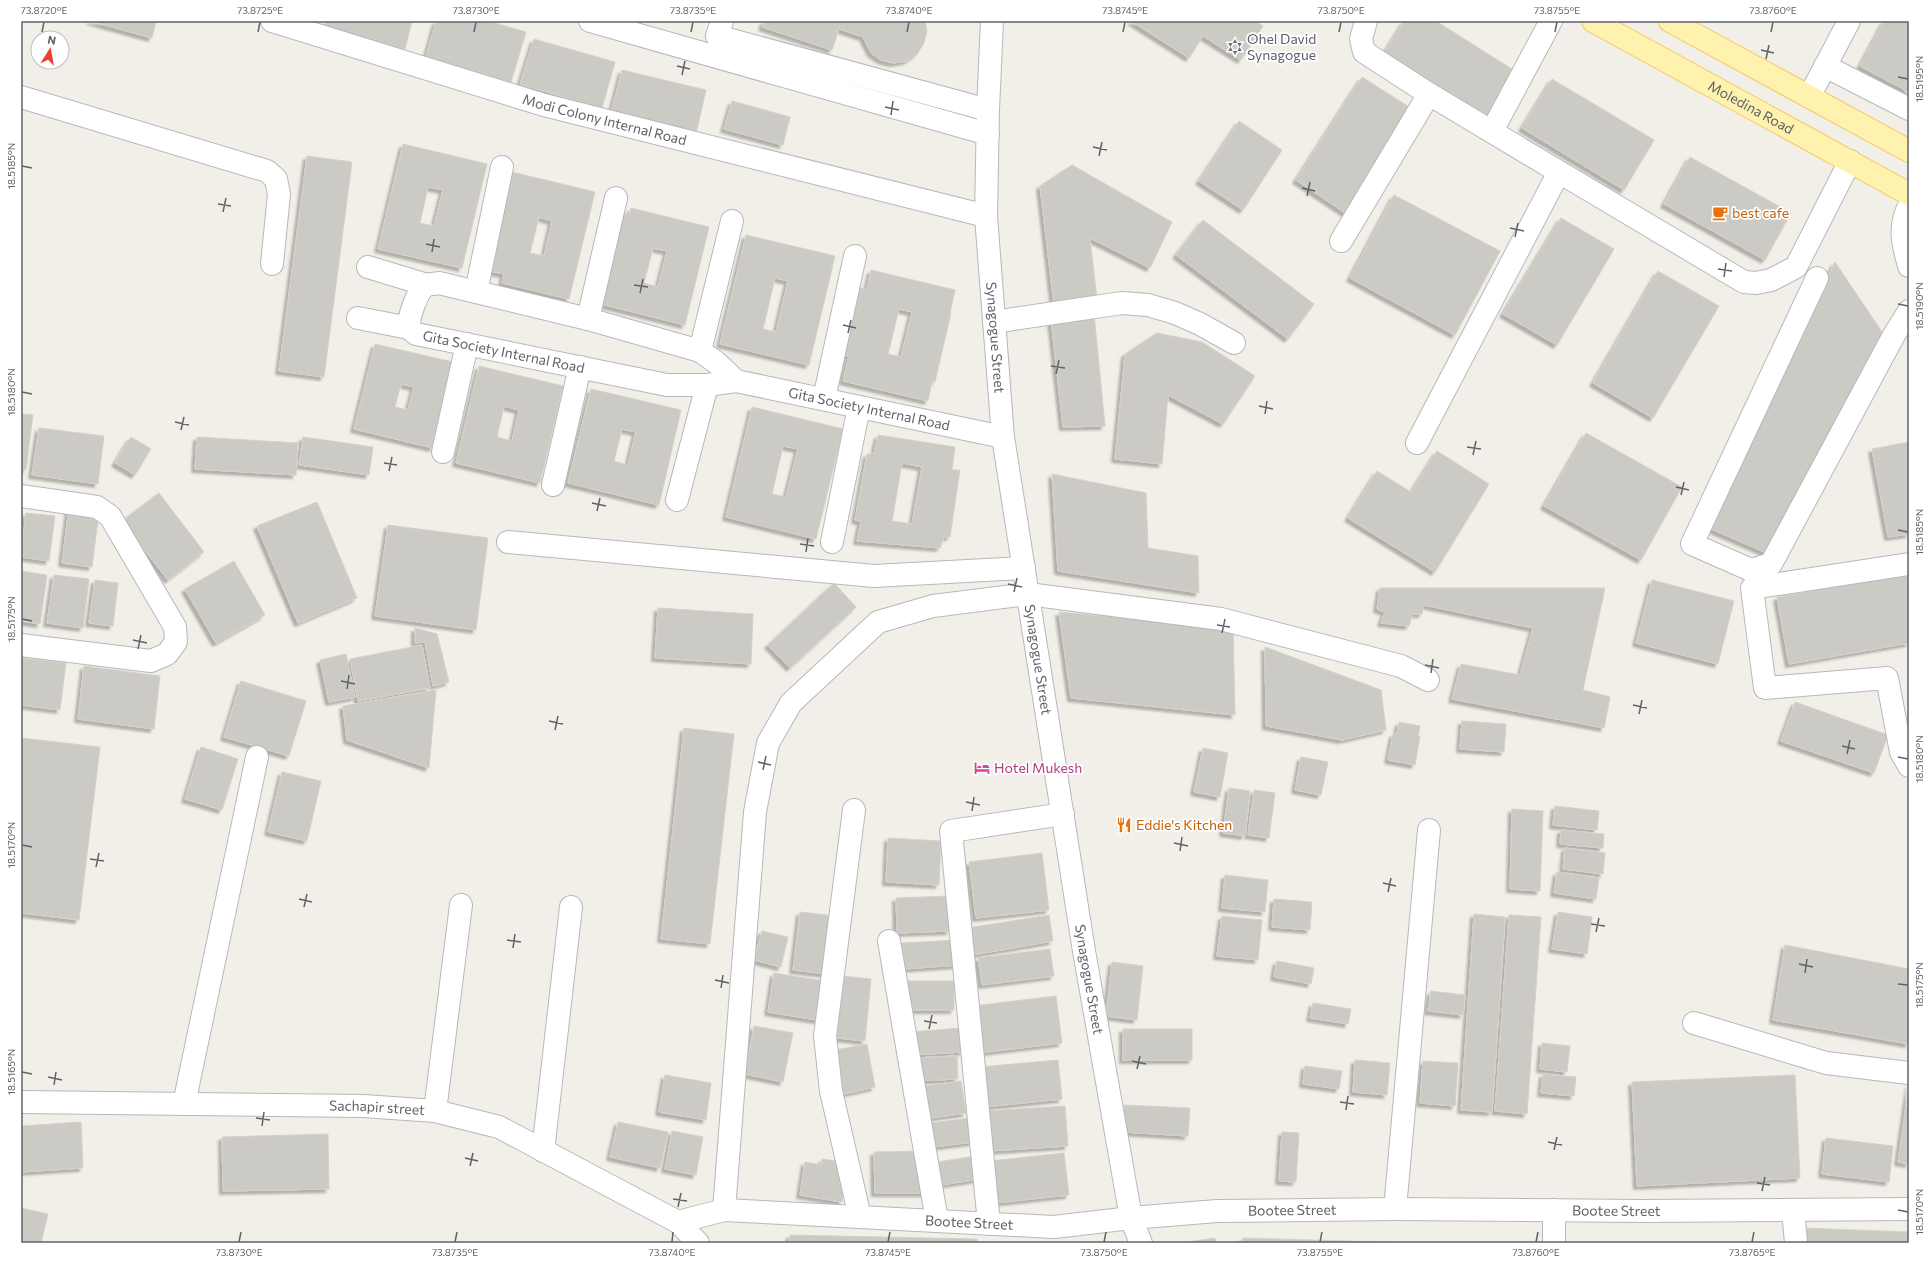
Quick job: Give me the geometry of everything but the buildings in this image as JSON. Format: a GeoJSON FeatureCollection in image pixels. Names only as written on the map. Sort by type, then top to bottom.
{"type":"FeatureCollection","features":[{"type":"Feature","properties":{"kind":"main road","name":"Moledina Road"},"geometry":{"type":"LineString","coordinates":[[1593,21],[1909,194]]}},
{"type":"Feature","properties":{"kind":"main road"},"geometry":{"type":"LineString","coordinates":[[1684,24],[1809,97],[1909,151]]}},
{"type":"Feature","properties":{"kind":"street","name":"Modi Colony Internal Road"},"geometry":{"type":"LineString","coordinates":[[272,21],[544,105],[986,216]]}},
{"type":"Feature","properties":{"kind":"street"},"geometry":{"type":"LineString","coordinates":[[590,21],[988,134]]}},
{"type":"Feature","properties":{"kind":"street"},"geometry":{"type":"LineString","coordinates":[[722,21],[717,36],[988,110]]}},
{"type":"Feature","properties":{"kind":"street","name":"Synagogue Street"},"geometry":{"type":"LineString","coordinates":[[992,21],[988,110],[986,216],[1004,437],[1084,951],[1131,1218],[1141,1243]]}},
{"type":"Feature","properties":{"kind":"street"},"geometry":{"type":"LineString","coordinates":[[1366,21],[1361,40],[1364,52],[1430,94],[1744,282],[1756,283],[1771,280],[1796,267],[1850,161]]}},
{"type":"Feature","properties":{"kind":"street"},"geometry":{"type":"LineString","coordinates":[[1492,131],[1551,21]]}},
{"type":"Feature","properties":{"kind":"street"},"geometry":{"type":"LineString","coordinates":[[1809,97],[1849,21]]}},
{"type":"Feature","properties":{"kind":"street"},"geometry":{"type":"LineString","coordinates":[[1825,66],[1909,109]]}},
{"type":"Feature","properties":{"kind":"street"},"geometry":{"type":"LineString","coordinates":[[1341,241],[1430,94]]}},
{"type":"Feature","properties":{"kind":"street"},"geometry":{"type":"LineString","coordinates":[[21,97],[268,171],[276,179],[279,194],[272,264]]}},
{"type":"Feature","properties":{"kind":"street"},"geometry":{"type":"LineString","coordinates":[[476,292],[502,166]]}},
{"type":"Feature","properties":{"kind":"street"},"geometry":{"type":"LineString","coordinates":[[1417,443],[1559,172]]}},
{"type":"Feature","properties":{"kind":"street"},"geometry":{"type":"LineString","coordinates":[[588,319],[616,198]]}},
{"type":"Feature","properties":{"kind":"street"},"geometry":{"type":"LineString","coordinates":[[1909,206],[1903,218],[1903,242],[1909,266]]}},
{"type":"Feature","properties":{"kind":"street"},"geometry":{"type":"LineString","coordinates":[[700,350],[732,221]]}},
{"type":"Feature","properties":{"kind":"street"},"geometry":{"type":"LineString","coordinates":[[824,400],[855,256]]}},
{"type":"Feature","properties":{"kind":"street"},"geometry":{"type":"LineString","coordinates":[[368,266],[427,285],[438,283],[476,292],[588,319],[700,350],[718,363],[736,381]]}},
{"type":"Feature","properties":{"kind":"street"},"geometry":{"type":"LineString","coordinates":[[1817,278],[1692,544],[1751,570],[1771,564],[1894,335],[1909,311]]}},
{"type":"Feature","properties":{"kind":"street","name":"Gita Society Internal Road"},"geometry":{"type":"LineString","coordinates":[[427,285],[421,290],[408,319],[409,328],[416,334],[667,385],[708,386],[736,381],[1004,437]]}},
{"type":"Feature","properties":{"kind":"street"},"geometry":{"type":"LineString","coordinates":[[994,322],[1122,303],[1148,305],[1175,313],[1200,324],[1234,343]]}},
{"type":"Feature","properties":{"kind":"street"},"geometry":{"type":"LineString","coordinates":[[358,318],[409,328]]}},
{"type":"Feature","properties":{"kind":"street"},"geometry":{"type":"LineString","coordinates":[[443,452],[467,344]]}},
{"type":"Feature","properties":{"kind":"street"},"geometry":{"type":"LineString","coordinates":[[553,485],[580,367]]}},
{"type":"Feature","properties":{"kind":"street"},"geometry":{"type":"LineString","coordinates":[[676,500],[708,386]]}},
{"type":"Feature","properties":{"kind":"street"},"geometry":{"type":"LineString","coordinates":[[832,542],[859,407]]}},
{"type":"Feature","properties":{"kind":"street"},"geometry":{"type":"LineString","coordinates":[[21,496],[97,506],[110,516],[175,627],[176,642],[167,654],[151,661],[21,645]]}},
{"type":"Feature","properties":{"kind":"street"},"geometry":{"type":"LineString","coordinates":[[508,542],[874,576],[1024,568]]}},
{"type":"Feature","properties":{"kind":"street"},"geometry":{"type":"LineString","coordinates":[[1909,564],[1752,588],[1765,688],[1888,678],[1901,752],[1909,766]]}},
{"type":"Feature","properties":{"kind":"street"},"geometry":{"type":"LineString","coordinates":[[724,1210],[755,812],[768,743],[791,703],[878,622],[933,606],[1028,594],[1221,619],[1401,666],[1428,680]]}},
{"type":"Feature","properties":{"kind":"street"},"geometry":{"type":"LineString","coordinates":[[184,1104],[258,757]]}},
{"type":"Feature","properties":{"kind":"street"},"geometry":{"type":"LineString","coordinates":[[854,810],[825,1036],[832,1091],[860,1217]]}},
{"type":"Feature","properties":{"kind":"street"},"geometry":{"type":"LineString","coordinates":[[989,1224],[951,831],[1062,814]]}},
{"type":"Feature","properties":{"kind":"street"},"geometry":{"type":"LineString","coordinates":[[1395,1209],[1429,830]]}},
{"type":"Feature","properties":{"kind":"street"},"geometry":{"type":"LineString","coordinates":[[435,1111],[461,905]]}},
{"type":"Feature","properties":{"kind":"street"},"geometry":{"type":"LineString","coordinates":[[543,1151],[571,907]]}},
{"type":"Feature","properties":{"kind":"street"},"geometry":{"type":"LineString","coordinates":[[889,941],[937,1221]]}},
{"type":"Feature","properties":{"kind":"street"},"geometry":{"type":"LineString","coordinates":[[1694,1023],[1826,1063],[1909,1073]]}},
{"type":"Feature","properties":{"kind":"street","name":"Sachapir street"},"geometry":{"type":"LineString","coordinates":[[21,1102],[364,1106],[435,1111],[499,1127],[678,1222],[698,1243]]}},
{"type":"Feature","properties":{"kind":"street","name":"Bootee Street"},"geometry":{"type":"LineString","coordinates":[[678,1222],[724,1210],[1054,1227],[1131,1218],[1217,1211],[1395,1209],[1793,1210],[1909,1208]]}},
{"type":"Feature","properties":{"kind":"street"},"geometry":{"type":"LineString","coordinates":[[1554,1210],[1554,1243]]}},
{"type":"Feature","properties":{"kind":"street"},"geometry":{"type":"LineString","coordinates":[[1793,1210],[1796,1243]]}},
{"type":"Feature","properties":{"kind":"place","name":"Ohel David Synagogue"},"geometry":{"type":"Point","coordinates":[1235,47]}},
{"type":"Feature","properties":{"kind":"place","name":"best cafe"},"geometry":{"type":"Point","coordinates":[1720,213]}},
{"type":"Feature","properties":{"kind":"place","name":"Hotel Mukesh"},"geometry":{"type":"Point","coordinates":[982,768]}},
{"type":"Feature","properties":{"kind":"place","name":"Eddie's Kitchen"},"geometry":{"type":"Point","coordinates":[1124,825]}}]}
